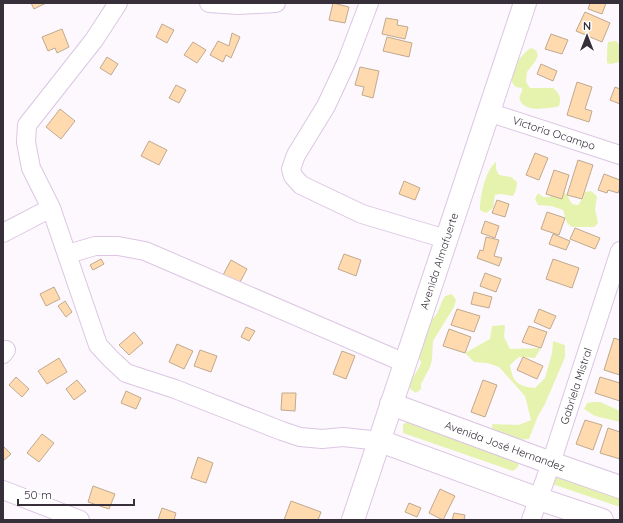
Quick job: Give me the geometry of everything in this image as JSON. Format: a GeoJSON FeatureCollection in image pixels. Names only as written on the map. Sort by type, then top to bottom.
{"type":"FeatureCollection","features":[{"type":"Feature","properties":{"kind":"street"},"geometry":{"type":"LineString","coordinates":[[118,3],[94,40],[27,125],[26,142],[31,168],[51,208],[98,345],[110,358],[126,373],[175,389],[300,437],[322,439],[343,437],[380,441],[538,499],[602,520]]}},
{"type":"Feature","properties":{"kind":"street"},"geometry":{"type":"LineString","coordinates":[[209,3],[276,3]]}},
{"type":"Feature","properties":{"kind":"street"},"geometry":{"type":"LineString","coordinates":[[369,3],[347,61],[326,106],[296,155],[291,170],[293,176],[301,185],[362,214],[446,239]]}},
{"type":"Feature","properties":{"kind":"street","name":"Avenida Almafuerte"},"geometry":{"type":"LineString","coordinates":[[353,520],[525,3]]}},
{"type":"Feature","properties":{"kind":"street","name":"Victoria Ocampo"},"geometry":{"type":"LineString","coordinates":[[488,112],[620,155]]}},
{"type":"Feature","properties":{"kind":"street"},"geometry":{"type":"LineString","coordinates":[[3,233],[51,208]]}},
{"type":"Feature","properties":{"kind":"street"},"geometry":{"type":"LineString","coordinates":[[68,254],[94,246],[118,246],[145,251],[405,363]]}},
{"type":"Feature","properties":{"kind":"street","name":"Gabriela Mistral"},"geometry":{"type":"LineString","coordinates":[[530,520],[551,463],[620,252]]}},
{"type":"Feature","properties":{"kind":"street","name":"Avenida José Hernandez"},"geometry":{"type":"LineString","coordinates":[[391,404],[620,487]]}},
{"type":"Feature","properties":{"kind":"street"},"geometry":{"type":"LineString","coordinates":[[3,490],[80,520]]}},
{"type":"Feature","properties":{"kind":"green space"},"geometry":{"type":"Polygon","coordinates":[[[608,42],[618,42],[620,47],[620,62],[610,64],[607,63],[608,42]]]}},
{"type":"Feature","properties":{"kind":"green space"},"geometry":{"type":"Polygon","coordinates":[[[531,48],[535,50],[537,56],[536,60],[527,72],[526,82],[530,88],[553,88],[559,96],[559,106],[536,109],[526,107],[520,100],[522,88],[516,87],[512,83],[512,73],[520,58],[531,48]]]}},
{"type":"Feature","properties":{"kind":"green space"},"geometry":{"type":"Polygon","coordinates":[[[496,162],[496,169],[499,175],[511,177],[517,182],[516,190],[513,196],[501,194],[495,195],[493,208],[486,213],[480,210],[482,191],[486,177],[496,162]]]}},
{"type":"Feature","properties":{"kind":"green space"},"geometry":{"type":"Polygon","coordinates":[[[561,191],[567,195],[572,204],[578,205],[585,192],[591,191],[597,196],[595,209],[598,223],[594,227],[572,227],[567,223],[563,210],[551,206],[538,205],[535,199],[538,193],[543,197],[550,197],[555,192],[561,191]]]}},
{"type":"Feature","properties":{"kind":"green space"},"geometry":{"type":"Polygon","coordinates":[[[452,294],[456,300],[454,307],[433,341],[430,367],[421,384],[421,389],[416,393],[410,389],[409,383],[419,368],[421,362],[418,356],[426,321],[434,317],[445,296],[452,294]]]}},
{"type":"Feature","properties":{"kind":"green space"},"geometry":{"type":"Polygon","coordinates":[[[505,325],[504,337],[510,349],[541,348],[535,358],[519,357],[510,365],[515,380],[520,385],[535,388],[545,378],[552,353],[553,341],[565,345],[565,357],[529,439],[517,440],[493,437],[492,424],[519,425],[531,420],[525,396],[499,367],[487,363],[474,362],[465,353],[490,339],[492,326],[505,325]]]}},
{"type":"Feature","properties":{"kind":"green space"},"geometry":{"type":"Polygon","coordinates":[[[600,402],[620,411],[620,422],[595,416],[584,409],[587,403],[600,402]]]}},
{"type":"Feature","properties":{"kind":"green space"},"geometry":{"type":"Polygon","coordinates":[[[408,420],[519,458],[518,467],[513,471],[403,433],[403,425],[408,420]]]}},
{"type":"Feature","properties":{"kind":"green space"},"geometry":{"type":"Polygon","coordinates":[[[553,475],[620,492],[620,507],[552,484],[553,475]]]}},
{"type":"Feature","properties":{"kind":"building"},"geometry":{"type":"Polygon","coordinates":[[[31,3],[46,3],[34,9],[31,3]]]}},
{"type":"Feature","properties":{"kind":"building"},"geometry":{"type":"Polygon","coordinates":[[[333,3],[349,7],[345,23],[329,20],[333,3]]]}},
{"type":"Feature","properties":{"kind":"building"},"geometry":{"type":"Polygon","coordinates":[[[590,3],[606,3],[602,14],[588,9],[590,3]]]}},
{"type":"Feature","properties":{"kind":"building"},"geometry":{"type":"Polygon","coordinates":[[[585,12],[610,23],[602,42],[576,31],[585,12]]]}},
{"type":"Feature","properties":{"kind":"building"},"geometry":{"type":"Polygon","coordinates":[[[386,18],[398,20],[397,25],[408,27],[405,39],[382,34],[386,18]]]}},
{"type":"Feature","properties":{"kind":"building"},"geometry":{"type":"Polygon","coordinates":[[[162,24],[174,30],[167,43],[156,37],[162,24]]]}},
{"type":"Feature","properties":{"kind":"building"},"geometry":{"type":"Polygon","coordinates":[[[62,29],[69,47],[57,53],[55,48],[48,51],[42,37],[62,29]]]}},
{"type":"Feature","properties":{"kind":"building"},"geometry":{"type":"Polygon","coordinates":[[[232,33],[240,37],[231,58],[226,55],[223,62],[210,55],[218,41],[229,46],[232,33]]]}},
{"type":"Feature","properties":{"kind":"building"},"geometry":{"type":"Polygon","coordinates":[[[551,34],[568,40],[562,54],[545,49],[551,34]]]}},
{"type":"Feature","properties":{"kind":"building"},"geometry":{"type":"Polygon","coordinates":[[[387,37],[412,43],[409,57],[383,51],[387,37]]]}},
{"type":"Feature","properties":{"kind":"building"},"geometry":{"type":"Polygon","coordinates":[[[193,42],[206,50],[197,63],[184,55],[193,42]]]}},
{"type":"Feature","properties":{"kind":"building"},"geometry":{"type":"Polygon","coordinates":[[[107,57],[118,64],[111,75],[100,68],[107,57]]]}},
{"type":"Feature","properties":{"kind":"building"},"geometry":{"type":"Polygon","coordinates":[[[541,64],[557,71],[553,81],[537,74],[541,64]]]}},
{"type":"Feature","properties":{"kind":"building"},"geometry":{"type":"Polygon","coordinates":[[[360,67],[379,71],[373,98],[362,95],[364,87],[355,85],[360,67]]]}},
{"type":"Feature","properties":{"kind":"building"},"geometry":{"type":"Polygon","coordinates":[[[577,82],[592,87],[585,109],[592,111],[589,122],[567,115],[577,82]]]}},
{"type":"Feature","properties":{"kind":"building"},"geometry":{"type":"Polygon","coordinates":[[[176,85],[186,90],[179,103],[169,98],[176,85]]]}},
{"type":"Feature","properties":{"kind":"building"},"geometry":{"type":"Polygon","coordinates":[[[615,87],[620,89],[620,104],[610,100],[615,87]]]}},
{"type":"Feature","properties":{"kind":"building"},"geometry":{"type":"Polygon","coordinates":[[[60,109],[75,121],[61,139],[46,127],[60,109]]]}},
{"type":"Feature","properties":{"kind":"building"},"geometry":{"type":"Polygon","coordinates":[[[149,141],[167,150],[159,165],[141,156],[149,141]]]}},
{"type":"Feature","properties":{"kind":"building"},"geometry":{"type":"Polygon","coordinates":[[[535,153],[548,158],[539,180],[526,175],[535,153]]]}},
{"type":"Feature","properties":{"kind":"building"},"geometry":{"type":"Polygon","coordinates":[[[578,160],[593,165],[582,199],[567,195],[578,160]]]}},
{"type":"Feature","properties":{"kind":"building"},"geometry":{"type":"Polygon","coordinates":[[[554,170],[569,175],[562,199],[546,194],[554,170]]]}},
{"type":"Feature","properties":{"kind":"building"},"geometry":{"type":"Polygon","coordinates":[[[604,174],[620,180],[620,188],[618,193],[608,190],[607,193],[598,190],[604,174]]]}},
{"type":"Feature","properties":{"kind":"building"},"geometry":{"type":"Polygon","coordinates":[[[404,181],[420,188],[415,200],[399,194],[404,181]]]}},
{"type":"Feature","properties":{"kind":"building"},"geometry":{"type":"Polygon","coordinates":[[[497,200],[509,204],[505,217],[492,213],[497,200]]]}},
{"type":"Feature","properties":{"kind":"building"},"geometry":{"type":"Polygon","coordinates":[[[547,212],[565,218],[559,235],[541,229],[547,212]]]}},
{"type":"Feature","properties":{"kind":"building"},"geometry":{"type":"Polygon","coordinates":[[[485,221],[499,226],[495,238],[481,233],[485,221]]]}},
{"type":"Feature","properties":{"kind":"building"},"geometry":{"type":"Polygon","coordinates":[[[575,228],[600,238],[595,249],[570,239],[575,228]]]}},
{"type":"Feature","properties":{"kind":"building"},"geometry":{"type":"Polygon","coordinates":[[[553,234],[570,241],[566,250],[549,244],[553,234]]]}},
{"type":"Feature","properties":{"kind":"building"},"geometry":{"type":"Polygon","coordinates":[[[486,237],[499,240],[494,256],[502,258],[499,266],[477,258],[480,250],[483,251],[486,237]]]}},
{"type":"Feature","properties":{"kind":"building"},"geometry":{"type":"Polygon","coordinates":[[[344,254],[361,260],[356,276],[338,269],[344,254]]]}},
{"type":"Feature","properties":{"kind":"building"},"geometry":{"type":"Polygon","coordinates":[[[101,259],[104,264],[93,270],[90,265],[101,259]]]}},
{"type":"Feature","properties":{"kind":"building"},"geometry":{"type":"Polygon","coordinates":[[[553,259],[579,268],[572,288],[546,279],[553,259]]]}},
{"type":"Feature","properties":{"kind":"building"},"geometry":{"type":"Polygon","coordinates":[[[231,260],[247,269],[238,286],[222,277],[231,260]]]}},
{"type":"Feature","properties":{"kind":"building"},"geometry":{"type":"Polygon","coordinates":[[[485,273],[501,279],[496,292],[480,286],[485,273]]]}},
{"type":"Feature","properties":{"kind":"building"},"geometry":{"type":"Polygon","coordinates":[[[54,287],[60,299],[46,306],[40,294],[54,287]]]}},
{"type":"Feature","properties":{"kind":"building"},"geometry":{"type":"Polygon","coordinates":[[[474,292],[492,297],[489,308],[471,304],[474,292]]]}},
{"type":"Feature","properties":{"kind":"building"},"geometry":{"type":"Polygon","coordinates":[[[65,301],[72,312],[66,317],[58,306],[65,301]]]}},
{"type":"Feature","properties":{"kind":"building"},"geometry":{"type":"Polygon","coordinates":[[[457,309],[480,316],[474,332],[451,325],[457,309]]]}},
{"type":"Feature","properties":{"kind":"building"},"geometry":{"type":"Polygon","coordinates":[[[539,309],[556,316],[550,329],[534,322],[539,309]]]}},
{"type":"Feature","properties":{"kind":"building"},"geometry":{"type":"Polygon","coordinates":[[[529,326],[547,332],[541,348],[522,342],[529,326]]]}},
{"type":"Feature","properties":{"kind":"building"},"geometry":{"type":"Polygon","coordinates":[[[246,327],[255,331],[249,341],[241,337],[246,327]]]}},
{"type":"Feature","properties":{"kind":"building"},"geometry":{"type":"Polygon","coordinates":[[[449,329],[471,337],[465,353],[443,346],[449,329]]]}},
{"type":"Feature","properties":{"kind":"building"},"geometry":{"type":"Polygon","coordinates":[[[134,332],[143,343],[129,355],[119,345],[134,332]]]}},
{"type":"Feature","properties":{"kind":"building"},"geometry":{"type":"Polygon","coordinates":[[[614,338],[620,340],[620,375],[604,370],[614,338]]]}},
{"type":"Feature","properties":{"kind":"building"},"geometry":{"type":"Polygon","coordinates":[[[177,344],[193,351],[184,369],[169,362],[177,344]]]}},
{"type":"Feature","properties":{"kind":"building"},"geometry":{"type":"Polygon","coordinates":[[[200,350],[217,356],[211,372],[194,366],[200,350]]]}},
{"type":"Feature","properties":{"kind":"building"},"geometry":{"type":"Polygon","coordinates":[[[342,351],[355,356],[346,379],[333,374],[342,351]]]}},
{"type":"Feature","properties":{"kind":"building"},"geometry":{"type":"Polygon","coordinates":[[[523,357],[543,366],[537,379],[517,370],[523,357]]]}},
{"type":"Feature","properties":{"kind":"building"},"geometry":{"type":"Polygon","coordinates":[[[59,358],[67,372],[47,384],[38,371],[59,358]]]}},
{"type":"Feature","properties":{"kind":"building"},"geometry":{"type":"Polygon","coordinates":[[[16,377],[29,389],[22,397],[9,385],[16,377]]]}},
{"type":"Feature","properties":{"kind":"building"},"geometry":{"type":"Polygon","coordinates":[[[600,377],[620,383],[620,401],[595,393],[600,377]]]}},
{"type":"Feature","properties":{"kind":"building"},"geometry":{"type":"Polygon","coordinates":[[[77,380],[86,391],[74,400],[66,389],[77,380]]]}},
{"type":"Feature","properties":{"kind":"building"},"geometry":{"type":"Polygon","coordinates":[[[483,380],[497,385],[485,417],[471,412],[483,380]]]}},
{"type":"Feature","properties":{"kind":"building"},"geometry":{"type":"Polygon","coordinates":[[[126,391],[141,398],[136,409],[121,403],[126,391]]]}},
{"type":"Feature","properties":{"kind":"building"},"geometry":{"type":"Polygon","coordinates":[[[282,393],[296,393],[295,411],[281,410],[282,393]]]}},
{"type":"Feature","properties":{"kind":"building"},"geometry":{"type":"Polygon","coordinates":[[[585,420],[602,425],[593,450],[576,444],[585,420]]]}},
{"type":"Feature","properties":{"kind":"building"},"geometry":{"type":"Polygon","coordinates":[[[608,428],[620,432],[620,459],[600,453],[608,428]]]}},
{"type":"Feature","properties":{"kind":"building"},"geometry":{"type":"Polygon","coordinates":[[[42,434],[54,443],[39,462],[27,453],[42,434]]]}},
{"type":"Feature","properties":{"kind":"building"},"geometry":{"type":"Polygon","coordinates":[[[3,446],[11,454],[3,461],[3,446]]]}},
{"type":"Feature","properties":{"kind":"building"},"geometry":{"type":"Polygon","coordinates":[[[198,457],[213,463],[206,483],[191,478],[198,457]]]}},
{"type":"Feature","properties":{"kind":"building"},"geometry":{"type":"Polygon","coordinates":[[[93,486],[115,494],[109,509],[88,502],[93,486]]]}},
{"type":"Feature","properties":{"kind":"building"},"geometry":{"type":"Polygon","coordinates":[[[440,489],[455,496],[443,520],[429,513],[440,489]]]}},
{"type":"Feature","properties":{"kind":"building"},"geometry":{"type":"Polygon","coordinates":[[[291,501],[321,512],[318,520],[284,520],[291,501]]]}},
{"type":"Feature","properties":{"kind":"building"},"geometry":{"type":"Polygon","coordinates":[[[409,503],[421,508],[417,517],[405,512],[409,503]]]}},
{"type":"Feature","properties":{"kind":"building"},"geometry":{"type":"Polygon","coordinates":[[[162,508],[176,513],[174,520],[158,520],[162,508]]]}},
{"type":"Feature","properties":{"kind":"building"},"geometry":{"type":"Polygon","coordinates":[[[454,513],[465,515],[464,520],[452,520],[454,513]]]}}]}
